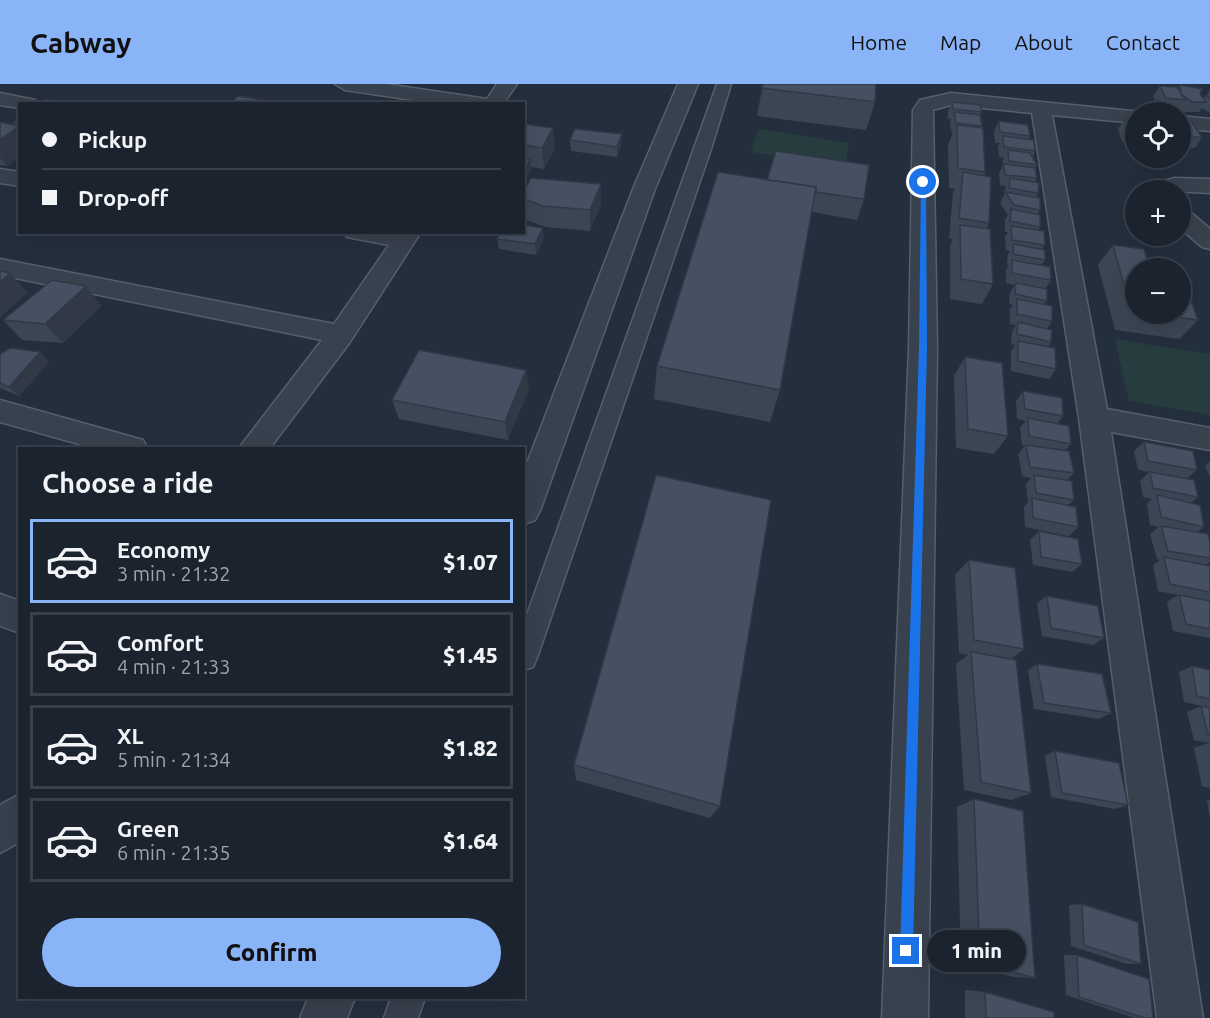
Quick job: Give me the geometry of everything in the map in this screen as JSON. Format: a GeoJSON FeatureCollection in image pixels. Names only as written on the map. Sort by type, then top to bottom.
{"type":"FeatureCollection","features":[{"type":"Feature","properties":{"kind":"street"},"geometry":{"type":"LineString","coordinates":[[345,84],[471,102]]}},
{"type":"Feature","properties":{"kind":"street"},"geometry":{"type":"LineString","coordinates":[[494,102],[507,84]]}},
{"type":"Feature","properties":{"kind":"street"},"geometry":{"type":"LineString","coordinates":[[525,508],[644,189],[688,84]]}},
{"type":"Feature","properties":{"kind":"street"},"geometry":{"type":"LineString","coordinates":[[0,99],[18,102]]}},
{"type":"Feature","properties":{"kind":"street"},"geometry":{"type":"LineString","coordinates":[[905,1018],[923,348],[923,110],[927,104],[951,99],[1125,116]]}},
{"type":"Feature","properties":{"kind":"street"},"geometry":{"type":"LineString","coordinates":[[1041,107],[1094,418],[1180,1018]]}},
{"type":"Feature","properties":{"kind":"street"},"geometry":{"type":"LineString","coordinates":[[1191,123],[1210,125]]}},
{"type":"Feature","properties":{"kind":"street"},"geometry":{"type":"LineString","coordinates":[[0,176],[18,179]]}},
{"type":"Feature","properties":{"kind":"street"},"geometry":{"type":"LineString","coordinates":[[1191,185],[1210,186]]}},
{"type":"Feature","properties":{"kind":"street"},"geometry":{"type":"LineString","coordinates":[[1191,226],[1210,242]]}},
{"type":"Feature","properties":{"kind":"street"},"geometry":{"type":"LineString","coordinates":[[255,447],[341,335],[408,236],[382,234]]}},
{"type":"Feature","properties":{"kind":"street"},"geometry":{"type":"LineString","coordinates":[[0,267],[341,335]]}},
{"type":"Feature","properties":{"kind":"street"},"geometry":{"type":"LineString","coordinates":[[0,411],[128,447]]}},
{"type":"Feature","properties":{"kind":"street"},"geometry":{"type":"LineString","coordinates":[[1094,418],[1210,439]]}},
{"type":"Feature","properties":{"kind":"street"},"geometry":{"type":"LineString","coordinates":[[0,610],[18,616]]}},
{"type":"Feature","properties":{"kind":"street"},"geometry":{"type":"LineString","coordinates":[[0,832],[18,816]]}},
{"type":"Feature","properties":{"kind":"street"},"geometry":{"type":"LineString","coordinates":[[323,1018],[332,999]]}},
{"type":"Feature","properties":{"kind":"lane"},"geometry":{"type":"LineString","coordinates":[[525,655],[704,149],[724,84]]}},
{"type":"Feature","properties":{"kind":"lane"},"geometry":{"type":"LineString","coordinates":[[401,1018],[408,999]]}},
{"type":"Feature","properties":{"kind":"green space"},"geometry":{"type":"Polygon","coordinates":[[[758,129],[849,143],[845,166],[751,152],[758,129]]]}},
{"type":"Feature","properties":{"kind":"green space"},"geometry":{"type":"Polygon","coordinates":[[[1115,339],[1210,354],[1210,415],[1129,401],[1115,339]]]}},
{"type":"Feature","properties":{"kind":"building"},"geometry":{"type":"Polygon","coordinates":[[[763,84],[876,84],[875,102],[762,88],[763,84]]]}},
{"type":"Feature","properties":{"kind":"building"},"geometry":{"type":"Polygon","coordinates":[[[1180,85],[1202,89],[1200,94],[1206,102],[1192,102],[1181,94],[1180,85]]]}},
{"type":"Feature","properties":{"kind":"building"},"geometry":{"type":"Polygon","coordinates":[[[1160,86],[1177,87],[1185,100],[1166,98],[1160,86]]]}},
{"type":"Feature","properties":{"kind":"building"},"geometry":{"type":"Polygon","coordinates":[[[238,96],[263,100],[262,102],[232,102],[238,96]]]}},
{"type":"Feature","properties":{"kind":"building"},"geometry":{"type":"Polygon","coordinates":[[[46,99],[59,102],[42,102],[46,99]]]}},
{"type":"Feature","properties":{"kind":"building"},"geometry":{"type":"Polygon","coordinates":[[[952,102],[981,105],[981,112],[953,109],[952,102]]]}},
{"type":"Feature","properties":{"kind":"building"},"geometry":{"type":"Polygon","coordinates":[[[954,112],[980,115],[982,126],[956,123],[954,112]]]}},
{"type":"Feature","properties":{"kind":"building"},"geometry":{"type":"Polygon","coordinates":[[[999,121],[1028,125],[1030,136],[1000,132],[999,121]]]}},
{"type":"Feature","properties":{"kind":"building"},"geometry":{"type":"Polygon","coordinates":[[[0,122],[18,126],[18,127],[0,140],[0,122]]]}},
{"type":"Feature","properties":{"kind":"building"},"geometry":{"type":"Polygon","coordinates":[[[1191,122],[1192,122],[1202,137],[1191,137],[1191,122]]]}},
{"type":"Feature","properties":{"kind":"building"},"geometry":{"type":"Polygon","coordinates":[[[525,124],[553,128],[542,148],[525,145],[525,124]]]}},
{"type":"Feature","properties":{"kind":"building"},"geometry":{"type":"Polygon","coordinates":[[[957,125],[983,128],[985,172],[958,168],[957,125]]]}},
{"type":"Feature","properties":{"kind":"building"},"geometry":{"type":"Polygon","coordinates":[[[575,129],[622,134],[617,147],[570,140],[575,129]]]}},
{"type":"Feature","properties":{"kind":"building"},"geometry":{"type":"Polygon","coordinates":[[[1003,136],[1034,140],[1035,151],[1004,147],[1003,136]]]}},
{"type":"Feature","properties":{"kind":"building"},"geometry":{"type":"Polygon","coordinates":[[[1008,150],[1030,153],[1037,165],[1009,161],[1008,150]]]}},
{"type":"Feature","properties":{"kind":"building"},"geometry":{"type":"Polygon","coordinates":[[[776,151],[869,165],[864,199],[816,192],[816,187],[767,180],[776,151]]]}},
{"type":"Feature","properties":{"kind":"building"},"geometry":{"type":"Polygon","coordinates":[[[525,158],[530,159],[525,169],[525,158]]]}},
{"type":"Feature","properties":{"kind":"building"},"geometry":{"type":"Polygon","coordinates":[[[1004,164],[1035,168],[1037,178],[1005,175],[1004,164]]]}},
{"type":"Feature","properties":{"kind":"building"},"geometry":{"type":"Polygon","coordinates":[[[718,172],[816,187],[780,390],[657,366],[718,172]]]}},
{"type":"Feature","properties":{"kind":"building"},"geometry":{"type":"Polygon","coordinates":[[[963,172],[991,177],[989,223],[959,218],[963,172]]]}},
{"type":"Feature","properties":{"kind":"building"},"geometry":{"type":"Polygon","coordinates":[[[531,178],[601,184],[590,210],[543,206],[525,199],[525,189],[531,178]]]}},
{"type":"Feature","properties":{"kind":"building"},"geometry":{"type":"Polygon","coordinates":[[[1010,178],[1039,183],[1038,193],[1009,188],[1010,178]]]}},
{"type":"Feature","properties":{"kind":"building"},"geometry":{"type":"Polygon","coordinates":[[[1005,192],[1040,198],[1040,210],[1014,205],[1005,192]]]}},
{"type":"Feature","properties":{"kind":"building"},"geometry":{"type":"Polygon","coordinates":[[[1011,209],[1040,215],[1040,227],[1010,221],[1011,209]]]}},
{"type":"Feature","properties":{"kind":"building"},"geometry":{"type":"Polygon","coordinates":[[[525,225],[543,228],[535,244],[497,239],[499,234],[525,234],[525,225]]]}},
{"type":"Feature","properties":{"kind":"building"},"geometry":{"type":"Polygon","coordinates":[[[960,225],[990,229],[993,284],[961,279],[960,225]]]}},
{"type":"Feature","properties":{"kind":"building"},"geometry":{"type":"Polygon","coordinates":[[[1011,226],[1044,231],[1045,245],[1012,240],[1011,226]]]}},
{"type":"Feature","properties":{"kind":"building"},"geometry":{"type":"Polygon","coordinates":[[[1014,244],[1045,250],[1045,260],[1013,254],[1014,244]]]}},
{"type":"Feature","properties":{"kind":"building"},"geometry":{"type":"Polygon","coordinates":[[[1113,245],[1144,249],[1147,258],[1125,258],[1125,289],[1113,245]]]}},
{"type":"Feature","properties":{"kind":"building"},"geometry":{"type":"Polygon","coordinates":[[[1012,260],[1050,267],[1051,280],[1012,273],[1012,260]]]}},
{"type":"Feature","properties":{"kind":"building"},"geometry":{"type":"Polygon","coordinates":[[[0,271],[10,273],[0,282],[0,271]]]}},
{"type":"Feature","properties":{"kind":"building"},"geometry":{"type":"Polygon","coordinates":[[[52,280],[86,286],[45,324],[3,320],[52,280]]]}},
{"type":"Feature","properties":{"kind":"building"},"geometry":{"type":"Polygon","coordinates":[[[1016,283],[1047,289],[1047,301],[1015,294],[1016,283]]]}},
{"type":"Feature","properties":{"kind":"building"},"geometry":{"type":"Polygon","coordinates":[[[1017,299],[1052,306],[1052,321],[1017,314],[1017,299]]]}},
{"type":"Feature","properties":{"kind":"building"},"geometry":{"type":"Polygon","coordinates":[[[1191,300],[1198,320],[1191,319],[1191,300]]]}},
{"type":"Feature","properties":{"kind":"building"},"geometry":{"type":"Polygon","coordinates":[[[1018,322],[1052,330],[1051,342],[1017,334],[1018,322]]]}},
{"type":"Feature","properties":{"kind":"building"},"geometry":{"type":"Polygon","coordinates":[[[1018,341],[1055,348],[1056,369],[1018,361],[1018,341]]]}},
{"type":"Feature","properties":{"kind":"building"},"geometry":{"type":"Polygon","coordinates":[[[11,348],[40,352],[9,387],[0,383],[0,354],[11,348]]]}},
{"type":"Feature","properties":{"kind":"building"},"geometry":{"type":"Polygon","coordinates":[[[419,350],[526,370],[505,422],[392,400],[419,350]]]}},
{"type":"Feature","properties":{"kind":"building"},"geometry":{"type":"Polygon","coordinates":[[[965,357],[1002,363],[1008,436],[968,429],[965,357]]]}},
{"type":"Feature","properties":{"kind":"building"},"geometry":{"type":"Polygon","coordinates":[[[1023,391],[1062,398],[1063,416],[1025,409],[1023,391]]]}},
{"type":"Feature","properties":{"kind":"building"},"geometry":{"type":"Polygon","coordinates":[[[1028,418],[1069,426],[1071,444],[1029,436],[1028,418]]]}},
{"type":"Feature","properties":{"kind":"building"},"geometry":{"type":"Polygon","coordinates":[[[1144,442],[1193,451],[1197,470],[1148,461],[1144,442]]]}},
{"type":"Feature","properties":{"kind":"building"},"geometry":{"type":"Polygon","coordinates":[[[1026,445],[1069,451],[1074,473],[1030,467],[1026,445]]]}},
{"type":"Feature","properties":{"kind":"building"},"geometry":{"type":"Polygon","coordinates":[[[1150,472],[1194,480],[1198,497],[1153,488],[1150,472]]]}},
{"type":"Feature","properties":{"kind":"building"},"geometry":{"type":"Polygon","coordinates":[[[656,475],[771,500],[720,806],[574,765],[656,475]]]}},
{"type":"Feature","properties":{"kind":"building"},"geometry":{"type":"Polygon","coordinates":[[[1034,475],[1072,481],[1074,500],[1036,493],[1034,475]]]}},
{"type":"Feature","properties":{"kind":"building"},"geometry":{"type":"Polygon","coordinates":[[[1157,495],[1200,505],[1204,527],[1161,517],[1157,495]]]}},
{"type":"Feature","properties":{"kind":"building"},"geometry":{"type":"Polygon","coordinates":[[[1032,498],[1076,507],[1078,527],[1033,518],[1032,498]]]}},
{"type":"Feature","properties":{"kind":"building"},"geometry":{"type":"Polygon","coordinates":[[[1161,526],[1208,534],[1210,558],[1168,551],[1161,526]]]}},
{"type":"Feature","properties":{"kind":"building"},"geometry":{"type":"Polygon","coordinates":[[[1039,531],[1078,539],[1082,564],[1041,557],[1039,531]]]}},
{"type":"Feature","properties":{"kind":"building"},"geometry":{"type":"Polygon","coordinates":[[[1164,557],[1210,566],[1210,592],[1170,584],[1164,557]]]}},
{"type":"Feature","properties":{"kind":"building"},"geometry":{"type":"Polygon","coordinates":[[[969,560],[1015,568],[1024,649],[974,640],[969,560]]]}},
{"type":"Feature","properties":{"kind":"building"},"geometry":{"type":"Polygon","coordinates":[[[1179,595],[1210,601],[1210,629],[1186,624],[1179,595]]]}},
{"type":"Feature","properties":{"kind":"building"},"geometry":{"type":"Polygon","coordinates":[[[1047,596],[1098,606],[1104,638],[1051,628],[1047,596]]]}},
{"type":"Feature","properties":{"kind":"building"},"geometry":{"type":"Polygon","coordinates":[[[971,652],[1016,660],[1031,793],[981,782],[971,652]]]}},
{"type":"Feature","properties":{"kind":"building"},"geometry":{"type":"Polygon","coordinates":[[[1037,664],[1102,674],[1111,713],[1044,703],[1037,664]]]}},
{"type":"Feature","properties":{"kind":"building"},"geometry":{"type":"Polygon","coordinates":[[[1192,666],[1210,670],[1210,699],[1197,696],[1192,666]]]}},
{"type":"Feature","properties":{"kind":"building"},"geometry":{"type":"Polygon","coordinates":[[[1201,706],[1210,708],[1210,735],[1208,735],[1201,706]]]}},
{"type":"Feature","properties":{"kind":"building"},"geometry":{"type":"Polygon","coordinates":[[[1055,751],[1119,763],[1128,805],[1062,793],[1055,751]]]}},
{"type":"Feature","properties":{"kind":"building"},"geometry":{"type":"Polygon","coordinates":[[[974,799],[1023,811],[1035,978],[980,963],[974,799]]]}},
{"type":"Feature","properties":{"kind":"building"},"geometry":{"type":"Polygon","coordinates":[[[1082,904],[1138,922],[1141,964],[1084,945],[1082,904]]]}},
{"type":"Feature","properties":{"kind":"building"},"geometry":{"type":"Polygon","coordinates":[[[1077,955],[1149,979],[1153,1018],[1145,1018],[1079,997],[1077,955]]]}},
{"type":"Feature","properties":{"kind":"building"},"geometry":{"type":"Polygon","coordinates":[[[985,992],[1054,1012],[1054,1018],[986,1018],[985,992]]]}},
{"type":"Feature","properties":{"kind":"route"},"geometry":{"type":"LineString","coordinates":[[906,951],[923,348],[923,182]]}}]}
